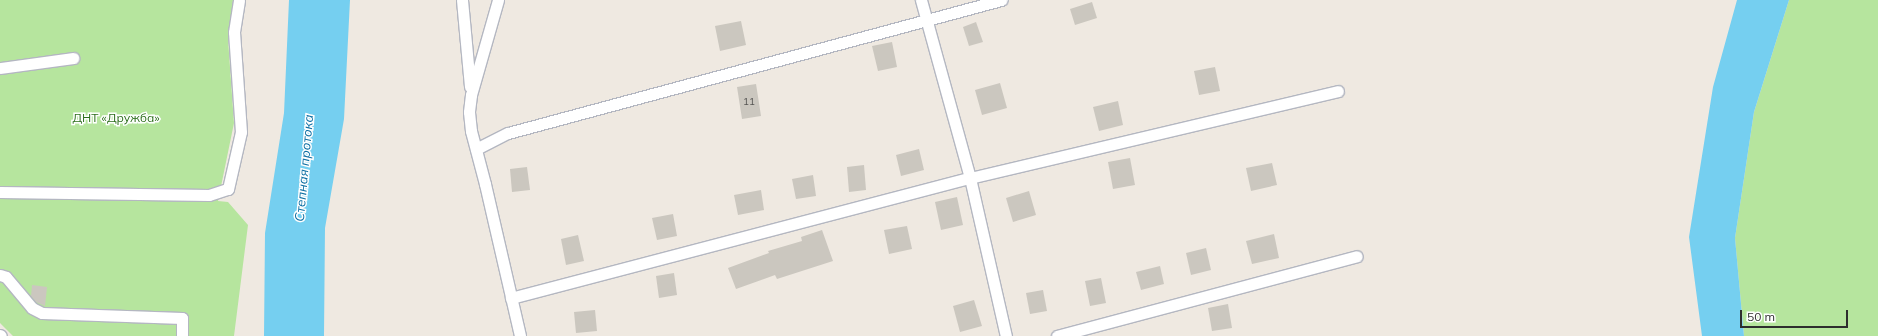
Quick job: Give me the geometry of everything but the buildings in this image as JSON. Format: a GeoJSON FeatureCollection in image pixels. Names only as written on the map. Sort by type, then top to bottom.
{"type":"FeatureCollection","features":[{"type":"Feature","properties":{"kind":"street"},"geometry":{"type":"LineString","coordinates":[[0,192],[208,195],[228,189],[241,132],[234,32],[239,0]]}},
{"type":"Feature","properties":{"kind":"street"},"geometry":{"type":"LineString","coordinates":[[462,0],[471,95]]}},
{"type":"Feature","properties":{"kind":"street"},"geometry":{"type":"LineString","coordinates":[[498,0],[471,95],[469,112],[471,131],[520,336]]}},
{"type":"Feature","properties":{"kind":"street"},"geometry":{"type":"LineString","coordinates":[[922,0],[970,178],[1006,336]]}},
{"type":"Feature","properties":{"kind":"street"},"geometry":{"type":"LineString","coordinates":[[476,149],[508,133],[1000,0]]}},
{"type":"Feature","properties":{"kind":"street"},"geometry":{"type":"LineString","coordinates":[[0,68],[73,58]]}},
{"type":"Feature","properties":{"kind":"street"},"geometry":{"type":"LineString","coordinates":[[511,298],[970,178],[1338,91]]}},
{"type":"Feature","properties":{"kind":"street"},"geometry":{"type":"LineString","coordinates":[[1057,336],[1356,256]]}},
{"type":"Feature","properties":{"kind":"street"},"geometry":{"type":"LineString","coordinates":[[0,275],[6,277],[32,308],[42,313],[182,318],[182,336]]}},
{"type":"Feature","properties":{"kind":"green space","name":"ДНТ «Дружба»"},"geometry":{"type":"Polygon","coordinates":[[[0,0],[233,0],[228,39],[234,123],[218,201],[228,202],[248,225],[234,336],[13,336],[0,323],[0,0]]]}},
{"type":"Feature","properties":{"kind":"green space"},"geometry":{"type":"Polygon","coordinates":[[[1789,0],[1878,0],[1878,336],[1744,336],[1735,238],[1754,112],[1789,0]]]}},
{"type":"Feature","properties":{"kind":"water","name":"Степная протока"},"geometry":{"type":"Polygon","coordinates":[[[289,0],[350,0],[344,119],[325,228],[324,336],[264,336],[265,233],[284,113],[289,0]]]}},
{"type":"Feature","properties":{"kind":"water"},"geometry":{"type":"Polygon","coordinates":[[[1737,0],[1789,0],[1754,112],[1735,238],[1744,336],[1702,336],[1689,237],[1713,87],[1737,0]]]}}]}
